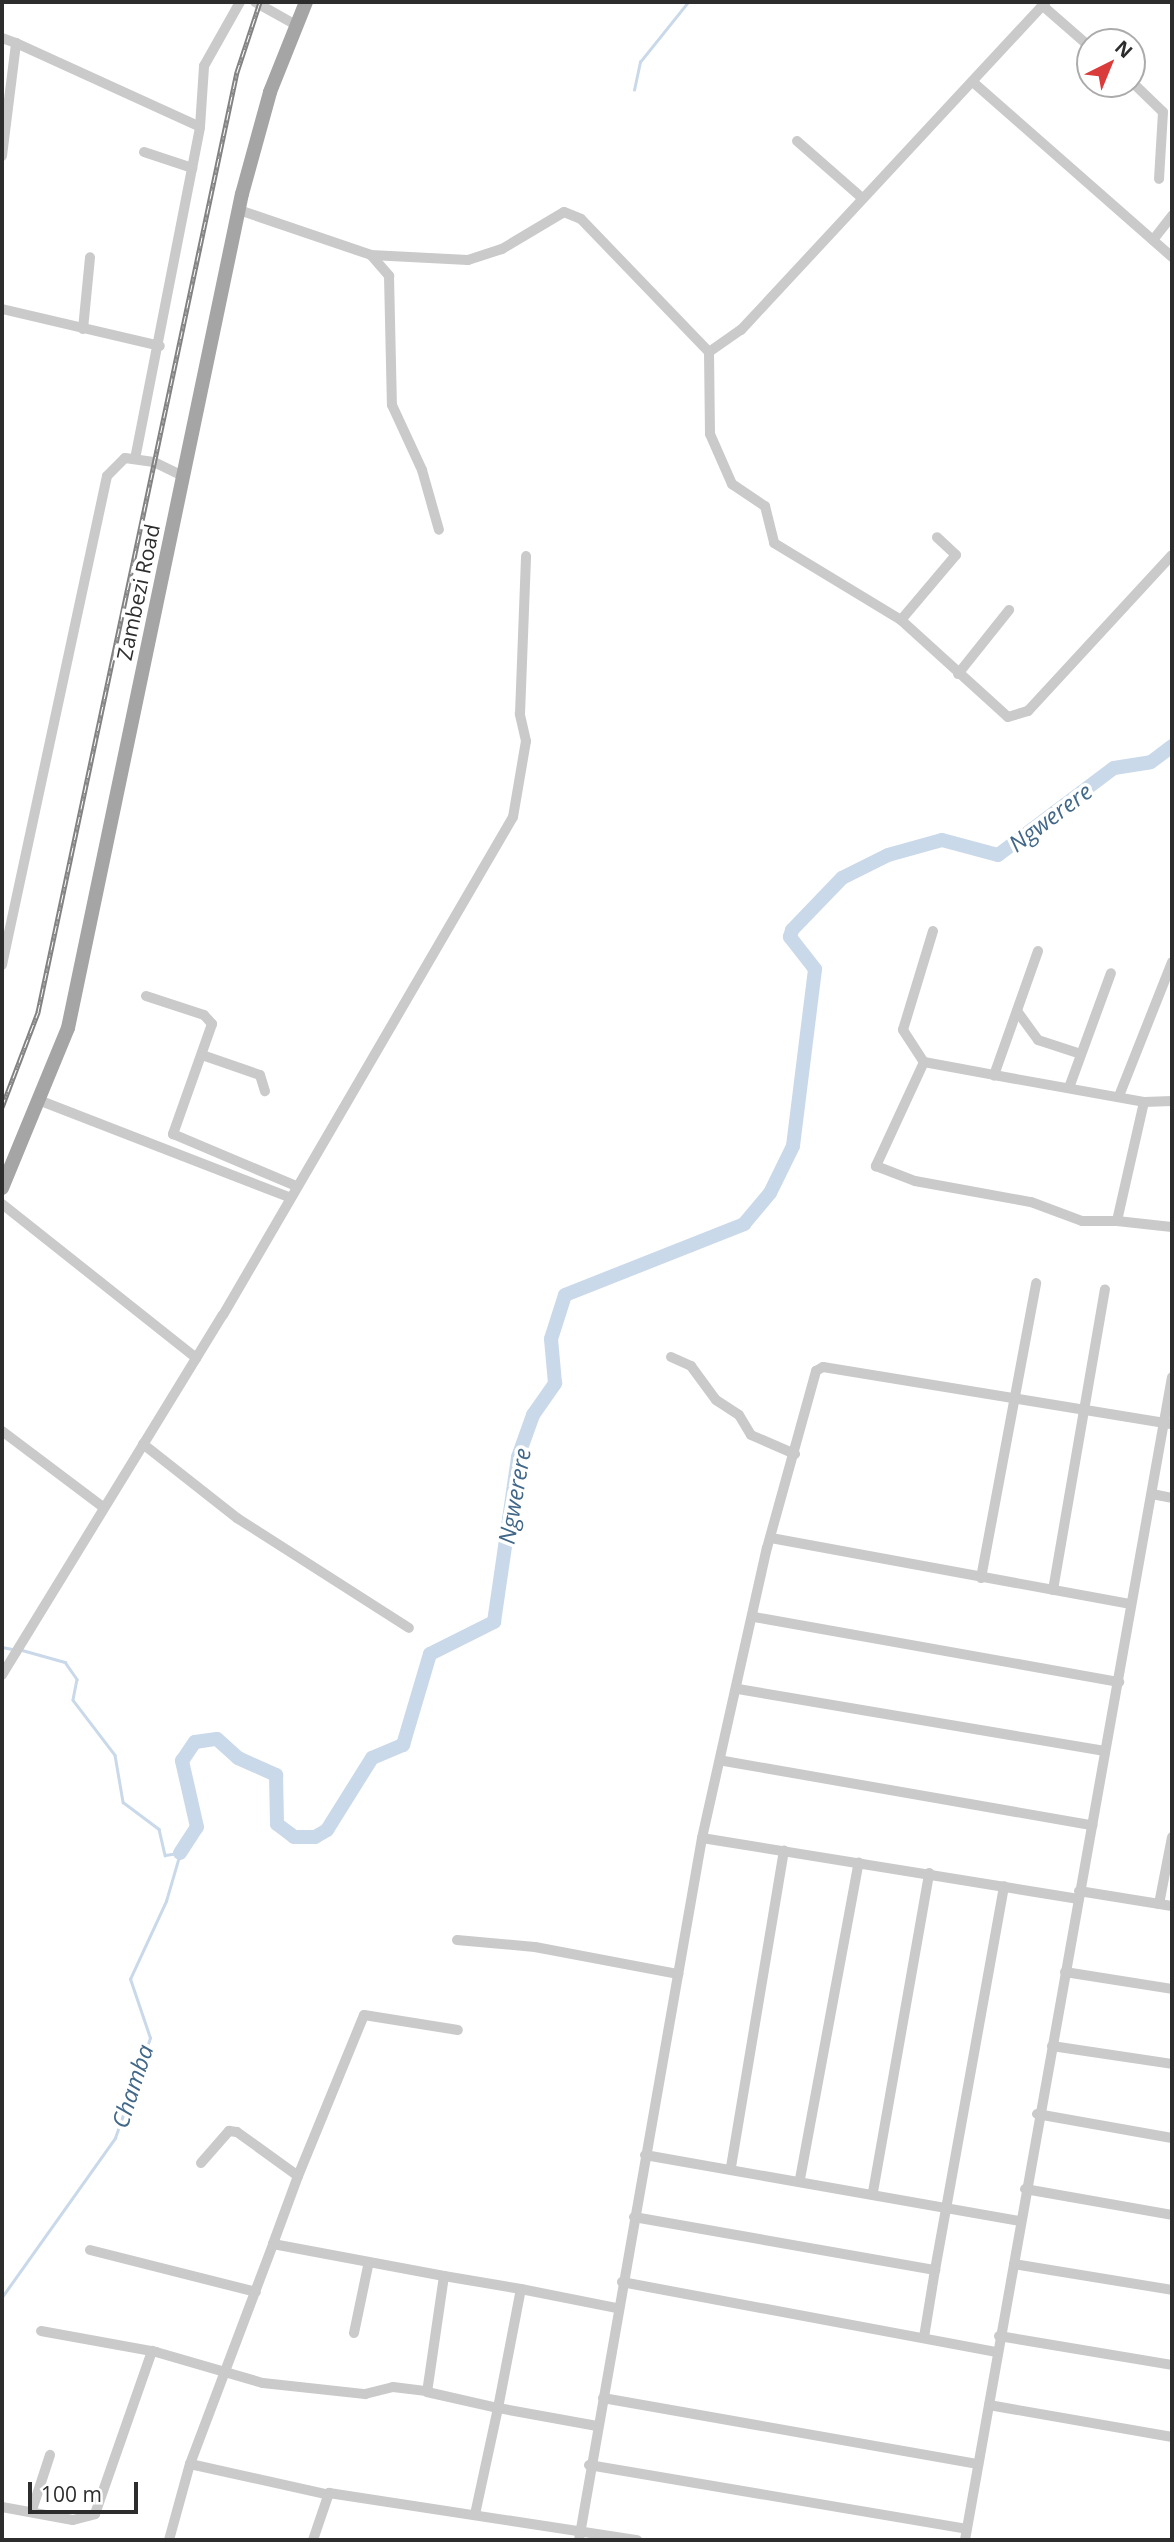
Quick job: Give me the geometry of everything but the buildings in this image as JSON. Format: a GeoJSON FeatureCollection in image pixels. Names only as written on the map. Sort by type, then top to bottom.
{"type":"FeatureCollection","features":[{"type":"Feature","properties":{"kind":"main road","name":"Zambezi Road"},"geometry":{"type":"LineString","coordinates":[[2,1188],[41,1101],[68,1028],[239,210],[296,25],[306,2]]}},
{"type":"Feature","properties":{"kind":"street"},"geometry":{"type":"LineString","coordinates":[[135,459],[160,346],[200,127],[204,66],[240,2]]}},
{"type":"Feature","properties":{"kind":"street"},"geometry":{"type":"LineString","coordinates":[[255,2],[296,25]]}},
{"type":"Feature","properties":{"kind":"street"},"geometry":{"type":"LineString","coordinates":[[709,352],[741,330],[860,197],[974,83],[1044,4],[1076,34]]}},
{"type":"Feature","properties":{"kind":"street"},"geometry":{"type":"LineString","coordinates":[[2,38],[200,127]]}},
{"type":"Feature","properties":{"kind":"street"},"geometry":{"type":"LineString","coordinates":[[2,156],[16,43]]}},
{"type":"Feature","properties":{"kind":"street"},"geometry":{"type":"LineString","coordinates":[[974,83],[1172,257]]}},
{"type":"Feature","properties":{"kind":"street"},"geometry":{"type":"LineString","coordinates":[[1146,96],[1163,112],[1159,179]]}},
{"type":"Feature","properties":{"kind":"street"},"geometry":{"type":"LineString","coordinates":[[797,141],[860,197]]}},
{"type":"Feature","properties":{"kind":"street"},"geometry":{"type":"LineString","coordinates":[[144,152],[192,168]]}},
{"type":"Feature","properties":{"kind":"street"},"geometry":{"type":"LineString","coordinates":[[239,210],[371,255],[468,260],[502,250],[564,212],[581,219],[709,352],[710,435],[732,484],[765,506],[774,542],[901,620],[1000,713],[1022,715],[1172,555]]}},
{"type":"Feature","properties":{"kind":"street"},"geometry":{"type":"LineString","coordinates":[[1153,240],[1172,216]]}},
{"type":"Feature","properties":{"kind":"street"},"geometry":{"type":"LineString","coordinates":[[371,255],[389,276],[392,405],[422,470],[439,530]]}},
{"type":"Feature","properties":{"kind":"street"},"geometry":{"type":"LineString","coordinates":[[83,329],[90,257]]}},
{"type":"Feature","properties":{"kind":"street"},"geometry":{"type":"LineString","coordinates":[[2,309],[160,346]]}},
{"type":"Feature","properties":{"kind":"street"},"geometry":{"type":"LineString","coordinates":[[2,965],[101,493],[117,462],[135,459],[183,476]]}},
{"type":"Feature","properties":{"kind":"street"},"geometry":{"type":"LineString","coordinates":[[901,620],[956,555],[937,537]]}},
{"type":"Feature","properties":{"kind":"street"},"geometry":{"type":"LineString","coordinates":[[2,1675],[196,1358],[520,802],[526,556]]}},
{"type":"Feature","properties":{"kind":"street"},"geometry":{"type":"LineString","coordinates":[[958,674],[1009,610]]}},
{"type":"Feature","properties":{"kind":"street"},"geometry":{"type":"LineString","coordinates":[[933,931],[903,1030],[924,1062],[1070,1086],[1144,1102],[1172,1101]]}},
{"type":"Feature","properties":{"kind":"street"},"geometry":{"type":"LineString","coordinates":[[993,1075],[1038,951]]}},
{"type":"Feature","properties":{"kind":"street"},"geometry":{"type":"LineString","coordinates":[[1119,1096],[1172,962]]}},
{"type":"Feature","properties":{"kind":"street"},"geometry":{"type":"LineString","coordinates":[[1070,1086],[1111,973]]}},
{"type":"Feature","properties":{"kind":"street"},"geometry":{"type":"LineString","coordinates":[[146,996],[208,1017],[205,1056],[173,1134],[296,1186]]}},
{"type":"Feature","properties":{"kind":"street"},"geometry":{"type":"LineString","coordinates":[[1017,1011],[1038,1040],[1081,1054]]}},
{"type":"Feature","properties":{"kind":"street"},"geometry":{"type":"LineString","coordinates":[[205,1056],[262,1076],[265,1091]]}},
{"type":"Feature","properties":{"kind":"street"},"geometry":{"type":"LineString","coordinates":[[924,1062],[876,1166],[915,1181],[1031,1202],[1082,1221],[1117,1221],[1172,1227]]}},
{"type":"Feature","properties":{"kind":"street"},"geometry":{"type":"LineString","coordinates":[[41,1101],[289,1197]]}},
{"type":"Feature","properties":{"kind":"street"},"geometry":{"type":"LineString","coordinates":[[1117,1221],[1144,1102]]}},
{"type":"Feature","properties":{"kind":"street"},"geometry":{"type":"LineString","coordinates":[[2,1204],[196,1358]]}},
{"type":"Feature","properties":{"kind":"street"},"geometry":{"type":"LineString","coordinates":[[981,1578],[1036,1283]]}},
{"type":"Feature","properties":{"kind":"street"},"geometry":{"type":"LineString","coordinates":[[1053,1590],[1105,1289]]}},
{"type":"Feature","properties":{"kind":"street"},"geometry":{"type":"LineString","coordinates":[[671,1357],[691,1366],[716,1400],[739,1415],[751,1436],[794,1454]]}},
{"type":"Feature","properties":{"kind":"street"},"geometry":{"type":"LineString","coordinates":[[579,2535],[589,2465],[702,1838],[724,1761],[771,1538],[814,1377],[823,1367],[1168,1423]]}},
{"type":"Feature","properties":{"kind":"street"},"geometry":{"type":"LineString","coordinates":[[589,2465],[966,2535],[996,2352],[1014,2264],[1037,2114],[1052,2046],[1131,1604],[1168,1423],[1172,1377]]}},
{"type":"Feature","properties":{"kind":"street"},"geometry":{"type":"LineString","coordinates":[[2,1431],[103,1507]]}},
{"type":"Feature","properties":{"kind":"street"},"geometry":{"type":"LineString","coordinates":[[142,1444],[237,1518],[409,1628]]}},
{"type":"Feature","properties":{"kind":"street"},"geometry":{"type":"LineString","coordinates":[[1152,1494],[1172,1498]]}},
{"type":"Feature","properties":{"kind":"street"},"geometry":{"type":"LineString","coordinates":[[771,1538],[1131,1604]]}},
{"type":"Feature","properties":{"kind":"street"},"geometry":{"type":"LineString","coordinates":[[754,1617],[1119,1682]]}},
{"type":"Feature","properties":{"kind":"street"},"geometry":{"type":"LineString","coordinates":[[738,1689],[1105,1751]]}},
{"type":"Feature","properties":{"kind":"street"},"geometry":{"type":"LineString","coordinates":[[724,1761],[1092,1825]]}},
{"type":"Feature","properties":{"kind":"street"},"geometry":{"type":"LineString","coordinates":[[1159,1904],[1172,1837]]}},
{"type":"Feature","properties":{"kind":"street"},"geometry":{"type":"LineString","coordinates":[[702,1838],[1004,1886],[1172,1906]]}},
{"type":"Feature","properties":{"kind":"street"},"geometry":{"type":"LineString","coordinates":[[731,2167],[784,1850]]}},
{"type":"Feature","properties":{"kind":"street"},"geometry":{"type":"LineString","coordinates":[[800,2179],[859,1862]]}},
{"type":"Feature","properties":{"kind":"street"},"geometry":{"type":"LineString","coordinates":[[873,2192],[929,1872]]}},
{"type":"Feature","properties":{"kind":"street"},"geometry":{"type":"LineString","coordinates":[[924,2337],[944,2205],[1004,1886]]}},
{"type":"Feature","properties":{"kind":"street"},"geometry":{"type":"LineString","coordinates":[[457,1940],[535,1947],[678,1974]]}},
{"type":"Feature","properties":{"kind":"street"},"geometry":{"type":"LineString","coordinates":[[1065,1972],[1172,1989]]}},
{"type":"Feature","properties":{"kind":"street"},"geometry":{"type":"LineString","coordinates":[[169,2540],[190,2464],[298,2176],[364,2015],[458,2030]]}},
{"type":"Feature","properties":{"kind":"street"},"geometry":{"type":"LineString","coordinates":[[1052,2046],[1172,2064]]}},
{"type":"Feature","properties":{"kind":"street"},"geometry":{"type":"LineString","coordinates":[[1037,2114],[1172,2138]]}},
{"type":"Feature","properties":{"kind":"street"},"geometry":{"type":"LineString","coordinates":[[201,2163],[232,2130],[298,2176]]}},
{"type":"Feature","properties":{"kind":"street"},"geometry":{"type":"LineString","coordinates":[[645,2155],[800,2179],[1020,2221]]}},
{"type":"Feature","properties":{"kind":"street"},"geometry":{"type":"LineString","coordinates":[[1025,2189],[1172,2215]]}},
{"type":"Feature","properties":{"kind":"street"},"geometry":{"type":"LineString","coordinates":[[634,2217],[935,2270]]}},
{"type":"Feature","properties":{"kind":"street"},"geometry":{"type":"LineString","coordinates":[[273,2244],[368,2266],[444,2276],[617,2308]]}},
{"type":"Feature","properties":{"kind":"street"},"geometry":{"type":"LineString","coordinates":[[90,2250],[256,2292]]}},
{"type":"Feature","properties":{"kind":"street"},"geometry":{"type":"LineString","coordinates":[[1014,2264],[1172,2290]]}},
{"type":"Feature","properties":{"kind":"street"},"geometry":{"type":"LineString","coordinates":[[354,2333],[368,2266]]}},
{"type":"Feature","properties":{"kind":"street"},"geometry":{"type":"LineString","coordinates":[[427,2391],[444,2276]]}},
{"type":"Feature","properties":{"kind":"street"},"geometry":{"type":"LineString","coordinates":[[622,2282],[996,2352]]}},
{"type":"Feature","properties":{"kind":"street"},"geometry":{"type":"LineString","coordinates":[[475,2514],[521,2289]]}},
{"type":"Feature","properties":{"kind":"street"},"geometry":{"type":"LineString","coordinates":[[41,2331],[152,2351],[225,2372],[335,2392],[427,2391],[597,2426]]}},
{"type":"Feature","properties":{"kind":"street"},"geometry":{"type":"LineString","coordinates":[[999,2336],[1172,2365]]}},
{"type":"Feature","properties":{"kind":"street"},"geometry":{"type":"LineString","coordinates":[[2,2507],[32,2510],[73,2520],[95,2514],[152,2351]]}},
{"type":"Feature","properties":{"kind":"street"},"geometry":{"type":"LineString","coordinates":[[603,2398],[978,2465]]}},
{"type":"Feature","properties":{"kind":"street"},"geometry":{"type":"LineString","coordinates":[[989,2405],[1172,2437]]}},
{"type":"Feature","properties":{"kind":"street"},"geometry":{"type":"LineString","coordinates":[[32,2510],[50,2455]]}},
{"type":"Feature","properties":{"kind":"street"},"geometry":{"type":"LineString","coordinates":[[190,2464],[326,2494],[475,2514],[579,2535],[637,2540]]}},
{"type":"Feature","properties":{"kind":"street"},"geometry":{"type":"LineString","coordinates":[[313,2540],[326,2494]]}},
{"type":"Feature","properties":{"kind":"waterway"},"geometry":{"type":"LineString","coordinates":[[634,90],[640,62],[688,2]]}},
{"type":"Feature","properties":{"kind":"waterway","name":"Ngwerere"},"geometry":{"type":"LineString","coordinates":[[180,1853],[197,1827],[182,1761],[195,1742],[217,1739],[238,1758],[276,1775],[277,1824],[294,1837],[315,1837],[327,1830],[372,1758],[403,1745],[430,1654],[494,1622],[518,1457],[533,1415],[555,1383],[551,1339],[565,1295],[744,1224],[770,1193],[793,1146],[815,969],[790,937],[792,930],[842,878],[888,855],[942,840],[998,855],[1114,768],[1151,762],[1172,746]]}},
{"type":"Feature","properties":{"kind":"waterway","name":"Ngwerere"},"geometry":{"type":"LineString","coordinates":[[2,1647],[12,1649]]}},
{"type":"Feature","properties":{"kind":"waterway","name":"Ngwerere"},"geometry":{"type":"LineString","coordinates":[[22,1650],[65,1662],[77,1679],[73,1700],[115,1755],[123,1802],[159,1829],[165,1855],[180,1853]]}},
{"type":"Feature","properties":{"kind":"waterway","name":"Chamba"},"geometry":{"type":"LineString","coordinates":[[2,2297],[115,2138],[150,2038],[130,1979],[166,1901],[180,1853]]}},
{"type":"Feature","properties":{"kind":"railway"},"geometry":{"type":"LineString","coordinates":[[2,1107],[38,1012],[237,72],[260,2]]}}]}
